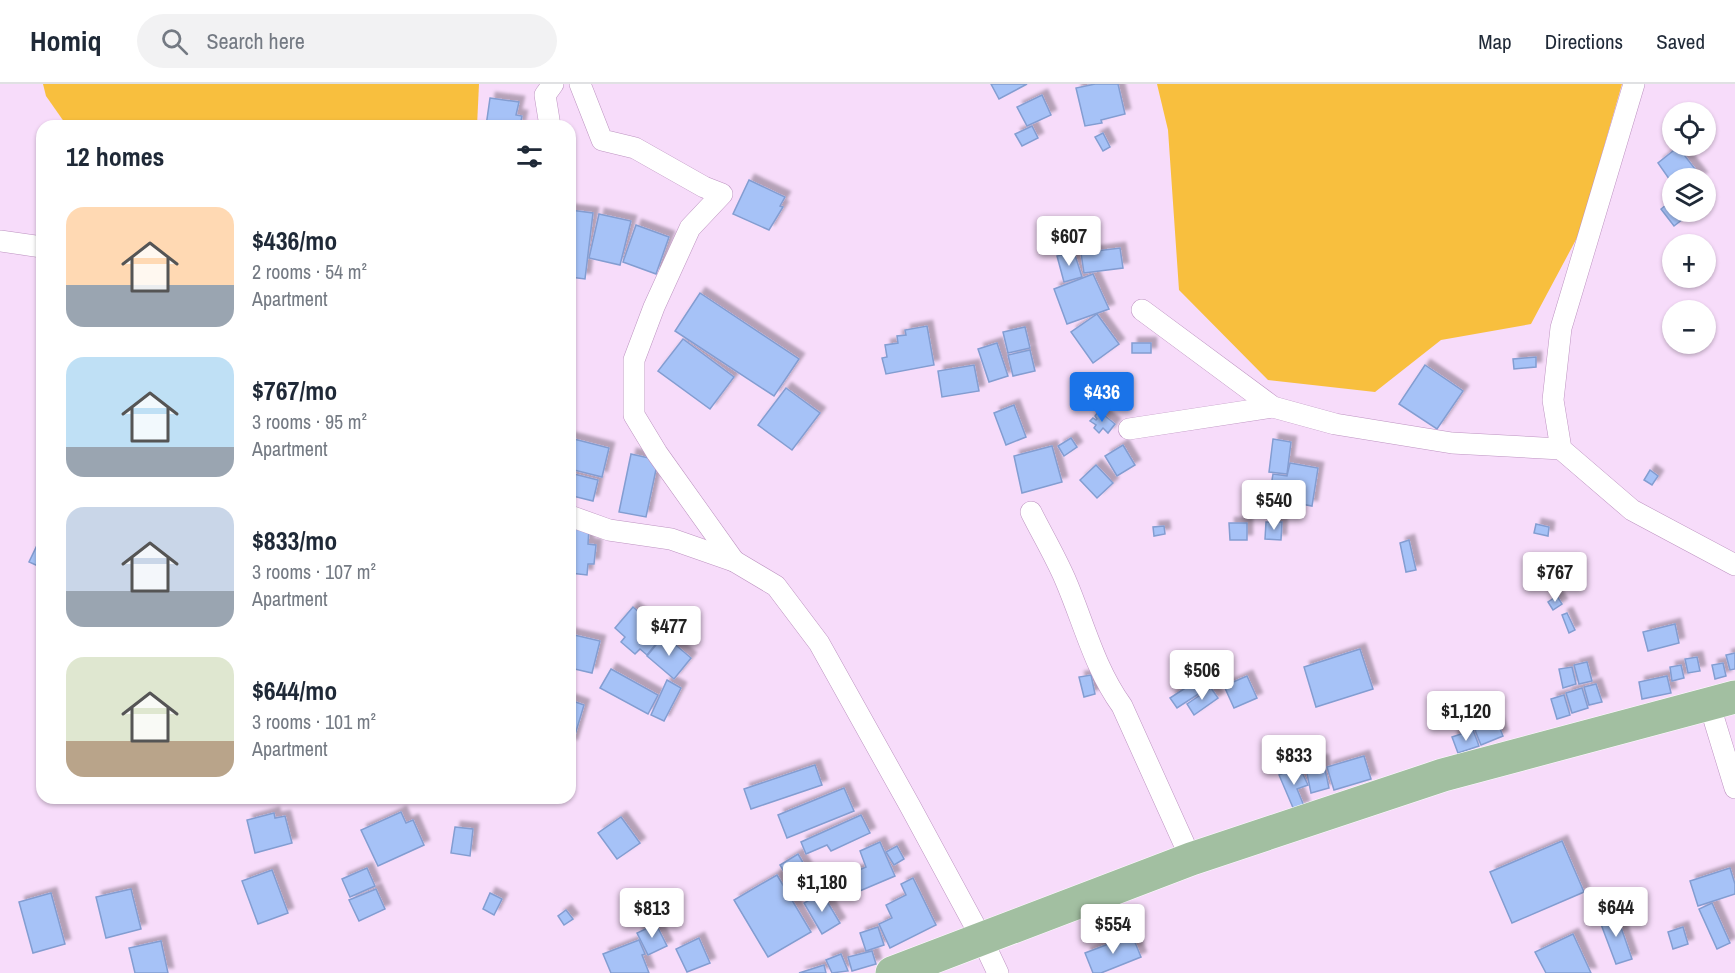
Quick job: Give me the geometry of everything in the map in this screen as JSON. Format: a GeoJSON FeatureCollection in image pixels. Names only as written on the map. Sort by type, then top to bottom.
{"type":"FeatureCollection","features":[{"type":"Feature","properties":{"kind":"main road"},"geometry":{"type":"LineString","coordinates":[[892,973],[1191,859],[1443,775],[1722,700]]}},
{"type":"Feature","properties":{"kind":"street"},"geometry":{"type":"LineString","coordinates":[[549,120],[545,96],[553,84]]}},
{"type":"Feature","properties":{"kind":"street"},"geometry":{"type":"LineString","coordinates":[[580,84],[603,140],[635,148],[704,187],[722,194],[690,228],[654,307],[634,360],[634,415],[657,453],[734,561]]}},
{"type":"Feature","properties":{"kind":"street"},"geometry":{"type":"LineString","coordinates":[[1561,449],[1553,400],[1561,328],[1634,84]]}},
{"type":"Feature","properties":{"kind":"street"},"geometry":{"type":"LineString","coordinates":[[0,241],[36,246]]}},
{"type":"Feature","properties":{"kind":"street"},"geometry":{"type":"LineString","coordinates":[[1142,310],[1273,407],[1335,424],[1452,444],[1561,449],[1632,510],[1735,565]]}},
{"type":"Feature","properties":{"kind":"street"},"geometry":{"type":"LineString","coordinates":[[1129,429],[1273,407]]}},
{"type":"Feature","properties":{"kind":"street"},"geometry":{"type":"LineString","coordinates":[[1031,512],[1065,578],[1085,634],[1107,685],[1122,706],[1191,859]]}},
{"type":"Feature","properties":{"kind":"street"},"geometry":{"type":"LineString","coordinates":[[576,518],[609,530],[670,539],[734,561],[776,586],[819,643],[982,939],[998,973]]}},
{"type":"Feature","properties":{"kind":"street"},"geometry":{"type":"LineString","coordinates":[[1722,700],[1735,788]]}},
{"type":"Feature","properties":{"kind":"shaded area"},"geometry":{"type":"Polygon","coordinates":[[[43,84],[479,84],[477,120],[63,120],[46,96],[43,84]]]}},
{"type":"Feature","properties":{"kind":"shaded area"},"geometry":{"type":"Polygon","coordinates":[[[1157,84],[1622,84],[1579,234],[1531,324],[1441,340],[1375,392],[1268,380],[1179,290],[1168,130],[1157,84]]]}},
{"type":"Feature","properties":{"kind":"building"},"geometry":{"type":"Polygon","coordinates":[[[991,84],[1027,84],[999,99],[991,84]]]}},
{"type":"Feature","properties":{"kind":"building"},"geometry":{"type":"Polygon","coordinates":[[[1095,84],[1118,84],[1125,114],[1101,120],[1102,123],[1085,126],[1076,88],[1095,84]]]}},
{"type":"Feature","properties":{"kind":"building"},"geometry":{"type":"Polygon","coordinates":[[[1042,95],[1051,115],[1027,126],[1017,107],[1042,95]]]}},
{"type":"Feature","properties":{"kind":"building"},"geometry":{"type":"Polygon","coordinates":[[[490,98],[519,102],[516,115],[522,116],[521,120],[487,120],[490,98]]]}},
{"type":"Feature","properties":{"kind":"building"},"geometry":{"type":"Polygon","coordinates":[[[1032,126],[1038,138],[1022,146],[1015,134],[1032,126]]]}},
{"type":"Feature","properties":{"kind":"building"},"geometry":{"type":"Polygon","coordinates":[[[1103,133],[1110,147],[1103,151],[1095,137],[1103,133]]]}},
{"type":"Feature","properties":{"kind":"building"},"geometry":{"type":"Polygon","coordinates":[[[1667,156],[1685,156],[1694,168],[1662,169],[1658,163],[1667,156]]]}},
{"type":"Feature","properties":{"kind":"building"},"geometry":{"type":"Polygon","coordinates":[[[749,180],[785,197],[780,206],[783,207],[769,230],[733,214],[749,180]]]}},
{"type":"Feature","properties":{"kind":"building"},"geometry":{"type":"Polygon","coordinates":[[[576,211],[593,213],[585,279],[576,278],[576,211]]]}},
{"type":"Feature","properties":{"kind":"building"},"geometry":{"type":"Polygon","coordinates":[[[599,214],[631,221],[620,265],[589,258],[599,214]]]}},
{"type":"Feature","properties":{"kind":"building"},"geometry":{"type":"Polygon","coordinates":[[[636,225],[669,237],[656,274],[623,262],[636,225]]]}},
{"type":"Feature","properties":{"kind":"building"},"geometry":{"type":"Polygon","coordinates":[[[1120,248],[1123,268],[1084,273],[1081,253],[1120,248]]]}},
{"type":"Feature","properties":{"kind":"building"},"geometry":{"type":"Polygon","coordinates":[[[1074,252],[1082,277],[1064,282],[1057,256],[1074,252]]]}},
{"type":"Feature","properties":{"kind":"building"},"geometry":{"type":"Polygon","coordinates":[[[1093,274],[1109,309],[1067,324],[1054,289],[1093,274]]]}},
{"type":"Feature","properties":{"kind":"building"},"geometry":{"type":"Polygon","coordinates":[[[700,293],[799,359],[774,396],[675,331],[700,293]]]}},
{"type":"Feature","properties":{"kind":"building"},"geometry":{"type":"Polygon","coordinates":[[[1097,314],[1119,344],[1093,363],[1071,332],[1097,314]]]}},
{"type":"Feature","properties":{"kind":"building"},"geometry":{"type":"Polygon","coordinates":[[[927,326],[934,365],[886,374],[882,358],[887,357],[885,345],[898,343],[897,336],[906,335],[905,330],[927,326]]]}},
{"type":"Feature","properties":{"kind":"building"},"geometry":{"type":"Polygon","coordinates":[[[1025,327],[1030,348],[1008,353],[1003,332],[1025,327]]]}},
{"type":"Feature","properties":{"kind":"building"},"geometry":{"type":"Polygon","coordinates":[[[683,339],[734,377],[710,409],[658,371],[683,339]]]}},
{"type":"Feature","properties":{"kind":"building"},"geometry":{"type":"Polygon","coordinates":[[[997,343],[1008,376],[989,382],[978,349],[997,343]]]}},
{"type":"Feature","properties":{"kind":"building"},"geometry":{"type":"Polygon","coordinates":[[[1132,343],[1151,343],[1151,353],[1132,353],[1132,343]]]}},
{"type":"Feature","properties":{"kind":"building"},"geometry":{"type":"Polygon","coordinates":[[[1030,350],[1035,371],[1013,376],[1008,355],[1030,350]]]}},
{"type":"Feature","properties":{"kind":"building"},"geometry":{"type":"Polygon","coordinates":[[[1536,357],[1536,367],[1514,369],[1513,359],[1536,357]]]}},
{"type":"Feature","properties":{"kind":"building"},"geometry":{"type":"Polygon","coordinates":[[[974,365],[979,391],[942,397],[938,371],[974,365]]]}},
{"type":"Feature","properties":{"kind":"building"},"geometry":{"type":"Polygon","coordinates":[[[1425,365],[1463,391],[1437,429],[1399,404],[1425,365]]]}},
{"type":"Feature","properties":{"kind":"building"},"geometry":{"type":"Polygon","coordinates":[[[786,388],[820,413],[792,450],[758,425],[786,388]]]}},
{"type":"Feature","properties":{"kind":"building"},"geometry":{"type":"Polygon","coordinates":[[[1014,405],[1026,437],[1006,445],[994,413],[1014,405]]]}},
{"type":"Feature","properties":{"kind":"building"},"geometry":{"type":"Polygon","coordinates":[[[1099,411],[1115,424],[1108,433],[1103,428],[1099,433],[1094,428],[1096,425],[1090,421],[1093,418],[1097,419],[1095,416],[1099,411]]]}},
{"type":"Feature","properties":{"kind":"building"},"geometry":{"type":"Polygon","coordinates":[[[1071,438],[1077,447],[1064,456],[1058,446],[1071,438]]]}},
{"type":"Feature","properties":{"kind":"building"},"geometry":{"type":"Polygon","coordinates":[[[1273,439],[1291,442],[1287,474],[1269,472],[1273,439]]]}},
{"type":"Feature","properties":{"kind":"building"},"geometry":{"type":"Polygon","coordinates":[[[576,440],[609,448],[602,477],[576,470],[576,440]]]}},
{"type":"Feature","properties":{"kind":"building"},"geometry":{"type":"Polygon","coordinates":[[[1123,445],[1135,465],[1117,476],[1105,456],[1123,445]]]}},
{"type":"Feature","properties":{"kind":"building"},"geometry":{"type":"Polygon","coordinates":[[[1052,446],[1062,482],[1022,493],[1014,456],[1052,446]]]}},
{"type":"Feature","properties":{"kind":"building"},"geometry":{"type":"Polygon","coordinates":[[[631,454],[658,460],[646,517],[619,512],[631,454]]]}},
{"type":"Feature","properties":{"kind":"building"},"geometry":{"type":"Polygon","coordinates":[[[1290,463],[1318,468],[1312,506],[1269,498],[1273,474],[1287,476],[1290,463]]]}},
{"type":"Feature","properties":{"kind":"building"},"geometry":{"type":"Polygon","coordinates":[[[1096,465],[1113,483],[1097,498],[1080,480],[1096,465]]]}},
{"type":"Feature","properties":{"kind":"building"},"geometry":{"type":"Polygon","coordinates":[[[1650,470],[1658,476],[1652,485],[1644,480],[1650,470]]]}},
{"type":"Feature","properties":{"kind":"building"},"geometry":{"type":"Polygon","coordinates":[[[576,474],[598,480],[593,501],[576,497],[576,474]]]}},
{"type":"Feature","properties":{"kind":"building"},"geometry":{"type":"Polygon","coordinates":[[[1266,522],[1282,522],[1281,540],[1265,539],[1266,522]]]}},
{"type":"Feature","properties":{"kind":"building"},"geometry":{"type":"Polygon","coordinates":[[[1229,523],[1247,523],[1247,540],[1230,540],[1229,523]]]}},
{"type":"Feature","properties":{"kind":"building"},"geometry":{"type":"Polygon","coordinates":[[[1536,524],[1549,527],[1548,536],[1534,533],[1536,524]]]}},
{"type":"Feature","properties":{"kind":"building"},"geometry":{"type":"Polygon","coordinates":[[[1164,526],[1165,534],[1154,536],[1153,527],[1164,526]]]}},
{"type":"Feature","properties":{"kind":"building"},"geometry":{"type":"Polygon","coordinates":[[[576,527],[589,528],[588,544],[596,545],[594,564],[588,564],[587,575],[576,574],[576,527]]]}},
{"type":"Feature","properties":{"kind":"building"},"geometry":{"type":"Polygon","coordinates":[[[1409,540],[1416,570],[1406,572],[1400,543],[1409,540]]]}},
{"type":"Feature","properties":{"kind":"building"},"geometry":{"type":"Polygon","coordinates":[[[36,547],[36,565],[29,562],[36,547]]]}},
{"type":"Feature","properties":{"kind":"building"},"geometry":{"type":"Polygon","coordinates":[[[1557,596],[1562,604],[1553,610],[1548,602],[1557,596]]]}},
{"type":"Feature","properties":{"kind":"building"},"geometry":{"type":"Polygon","coordinates":[[[633,607],[664,634],[647,655],[640,649],[635,654],[621,642],[625,637],[615,628],[633,607]]]}},
{"type":"Feature","properties":{"kind":"building"},"geometry":{"type":"Polygon","coordinates":[[[1567,613],[1575,630],[1569,633],[1562,615],[1567,613]]]}},
{"type":"Feature","properties":{"kind":"building"},"geometry":{"type":"Polygon","coordinates":[[[1675,624],[1679,643],[1648,651],[1643,632],[1675,624]]]}},
{"type":"Feature","properties":{"kind":"building"},"geometry":{"type":"Polygon","coordinates":[[[576,635],[600,641],[592,673],[576,669],[576,635]]]}},
{"type":"Feature","properties":{"kind":"building"},"geometry":{"type":"Polygon","coordinates":[[[664,635],[691,658],[674,679],[647,656],[664,635]]]}},
{"type":"Feature","properties":{"kind":"building"},"geometry":{"type":"Polygon","coordinates":[[[1360,649],[1373,689],[1316,707],[1304,667],[1360,649]]]}},
{"type":"Feature","properties":{"kind":"building"},"geometry":{"type":"Polygon","coordinates":[[[1735,653],[1735,669],[1730,670],[1726,655],[1735,653]]]}},
{"type":"Feature","properties":{"kind":"building"},"geometry":{"type":"Polygon","coordinates":[[[1697,657],[1700,671],[1688,673],[1685,659],[1697,657]]]}},
{"type":"Feature","properties":{"kind":"building"},"geometry":{"type":"Polygon","coordinates":[[[1587,662],[1592,681],[1579,684],[1574,665],[1587,662]]]}},
{"type":"Feature","properties":{"kind":"building"},"geometry":{"type":"Polygon","coordinates":[[[1723,663],[1726,676],[1715,679],[1712,665],[1723,663]]]}},
{"type":"Feature","properties":{"kind":"building"},"geometry":{"type":"Polygon","coordinates":[[[1681,665],[1684,678],[1672,681],[1670,667],[1681,665]]]}},
{"type":"Feature","properties":{"kind":"building"},"geometry":{"type":"Polygon","coordinates":[[[1572,667],[1576,684],[1563,688],[1559,669],[1572,667]]]}},
{"type":"Feature","properties":{"kind":"building"},"geometry":{"type":"Polygon","coordinates":[[[611,669],[658,695],[648,714],[600,688],[611,669]]]}},
{"type":"Feature","properties":{"kind":"building"},"geometry":{"type":"Polygon","coordinates":[[[1091,675],[1095,694],[1084,697],[1079,677],[1091,675]]]}},
{"type":"Feature","properties":{"kind":"building"},"geometry":{"type":"Polygon","coordinates":[[[1247,676],[1257,698],[1234,708],[1224,686],[1247,676]]]}},
{"type":"Feature","properties":{"kind":"building"},"geometry":{"type":"Polygon","coordinates":[[[1667,676],[1671,693],[1642,699],[1639,682],[1667,676]]]}},
{"type":"Feature","properties":{"kind":"building"},"geometry":{"type":"Polygon","coordinates":[[[667,680],[681,688],[664,721],[651,715],[667,680]]]}},
{"type":"Feature","properties":{"kind":"building"},"geometry":{"type":"Polygon","coordinates":[[[1196,681],[1203,691],[1177,708],[1170,698],[1196,681]]]}},
{"type":"Feature","properties":{"kind":"building"},"geometry":{"type":"Polygon","coordinates":[[[1596,684],[1602,702],[1589,705],[1584,687],[1596,684]]]}},
{"type":"Feature","properties":{"kind":"building"},"geometry":{"type":"Polygon","coordinates":[[[1211,688],[1218,698],[1194,715],[1187,704],[1211,688]]]}},
{"type":"Feature","properties":{"kind":"building"},"geometry":{"type":"Polygon","coordinates":[[[1582,688],[1588,708],[1572,713],[1566,693],[1582,688]]]}},
{"type":"Feature","properties":{"kind":"building"},"geometry":{"type":"Polygon","coordinates":[[[1564,695],[1570,715],[1557,719],[1551,699],[1564,695]]]}},
{"type":"Feature","properties":{"kind":"building"},"geometry":{"type":"Polygon","coordinates":[[[576,702],[584,705],[576,732],[576,702]]]}},
{"type":"Feature","properties":{"kind":"building"},"geometry":{"type":"Polygon","coordinates":[[[1497,721],[1503,736],[1481,745],[1475,730],[1497,721]]]}},
{"type":"Feature","properties":{"kind":"building"},"geometry":{"type":"Polygon","coordinates":[[[1473,730],[1479,746],[1458,753],[1452,737],[1473,730]]]}},
{"type":"Feature","properties":{"kind":"building"},"geometry":{"type":"Polygon","coordinates":[[[1364,756],[1371,779],[1334,790],[1327,767],[1364,756]]]}},
{"type":"Feature","properties":{"kind":"building"},"geometry":{"type":"Polygon","coordinates":[[[1323,760],[1329,788],[1311,793],[1305,764],[1323,760]]]}},
{"type":"Feature","properties":{"kind":"building"},"geometry":{"type":"Polygon","coordinates":[[[815,765],[822,785],[751,809],[744,789],[815,765]]]}},
{"type":"Feature","properties":{"kind":"building"},"geometry":{"type":"Polygon","coordinates":[[[1299,766],[1308,785],[1297,789],[1304,806],[1294,810],[1279,775],[1299,766]]]}},
{"type":"Feature","properties":{"kind":"building"},"geometry":{"type":"Polygon","coordinates":[[[844,788],[854,811],[787,838],[778,815],[844,788]]]}},
{"type":"Feature","properties":{"kind":"building"},"geometry":{"type":"Polygon","coordinates":[[[401,812],[406,823],[413,820],[424,845],[378,866],[361,830],[401,812]]]}},
{"type":"Feature","properties":{"kind":"building"},"geometry":{"type":"Polygon","coordinates":[[[274,813],[275,818],[285,816],[292,843],[255,853],[247,820],[274,813]]]}},
{"type":"Feature","properties":{"kind":"building"},"geometry":{"type":"Polygon","coordinates":[[[861,815],[870,833],[831,851],[827,845],[806,854],[801,842],[861,815]]]}},
{"type":"Feature","properties":{"kind":"building"},"geometry":{"type":"Polygon","coordinates":[[[621,817],[640,843],[617,859],[598,833],[621,817]]]}},
{"type":"Feature","properties":{"kind":"building"},"geometry":{"type":"Polygon","coordinates":[[[455,827],[473,829],[470,856],[451,853],[455,827]]]}},
{"type":"Feature","properties":{"kind":"building"},"geometry":{"type":"Polygon","coordinates":[[[1562,841],[1584,892],[1512,923],[1490,872],[1562,841]]]}},
{"type":"Feature","properties":{"kind":"building"},"geometry":{"type":"Polygon","coordinates":[[[880,842],[895,876],[855,893],[847,875],[866,867],[860,851],[880,842]]]}},
{"type":"Feature","properties":{"kind":"building"},"geometry":{"type":"Polygon","coordinates":[[[897,846],[904,859],[894,865],[886,852],[897,846]]]}},
{"type":"Feature","properties":{"kind":"building"},"geometry":{"type":"Polygon","coordinates":[[[798,854],[816,885],[798,895],[780,865],[798,854]]]}},
{"type":"Feature","properties":{"kind":"building"},"geometry":{"type":"Polygon","coordinates":[[[367,868],[375,886],[350,897],[342,879],[367,868]]]}},
{"type":"Feature","properties":{"kind":"building"},"geometry":{"type":"Polygon","coordinates":[[[1730,868],[1735,884],[1735,894],[1698,906],[1690,881],[1730,868]]]}},
{"type":"Feature","properties":{"kind":"building"},"geometry":{"type":"Polygon","coordinates":[[[272,870],[288,913],[258,924],[242,881],[272,870]]]}},
{"type":"Feature","properties":{"kind":"building"},"geometry":{"type":"Polygon","coordinates":[[[777,875],[811,932],[768,957],[734,900],[777,875]]]}},
{"type":"Feature","properties":{"kind":"building"},"geometry":{"type":"Polygon","coordinates":[[[913,878],[936,925],[890,948],[879,924],[892,918],[886,905],[906,895],[901,884],[913,878]]]}},
{"type":"Feature","properties":{"kind":"building"},"geometry":{"type":"Polygon","coordinates":[[[131,889],[141,929],[106,938],[96,897],[131,889]]]}},
{"type":"Feature","properties":{"kind":"building"},"geometry":{"type":"Polygon","coordinates":[[[376,889],[385,909],[359,921],[349,900],[376,889]]]}},
{"type":"Feature","properties":{"kind":"building"},"geometry":{"type":"Polygon","coordinates":[[[51,893],[65,944],[33,953],[19,902],[51,893]]]}},
{"type":"Feature","properties":{"kind":"building"},"geometry":{"type":"Polygon","coordinates":[[[490,893],[502,899],[494,915],[483,909],[490,893]]]}},
{"type":"Feature","properties":{"kind":"building"},"geometry":{"type":"Polygon","coordinates":[[[822,893],[840,923],[822,934],[804,903],[822,893]]]}},
{"type":"Feature","properties":{"kind":"building"},"geometry":{"type":"Polygon","coordinates":[[[1712,903],[1730,943],[1717,949],[1699,909],[1712,903]]]}},
{"type":"Feature","properties":{"kind":"building"},"geometry":{"type":"Polygon","coordinates":[[[566,910],[573,919],[564,925],[558,916],[566,910]]]}},
{"type":"Feature","properties":{"kind":"building"},"geometry":{"type":"Polygon","coordinates":[[[1616,913],[1632,959],[1616,964],[1599,919],[1616,913]]]}},
{"type":"Feature","properties":{"kind":"building"},"geometry":{"type":"Polygon","coordinates":[[[656,924],[667,946],[648,955],[637,933],[656,924]]]}},
{"type":"Feature","properties":{"kind":"building"},"geometry":{"type":"Polygon","coordinates":[[[878,927],[884,945],[866,951],[860,933],[878,927]]]}},
{"type":"Feature","properties":{"kind":"building"},"geometry":{"type":"Polygon","coordinates":[[[1683,927],[1688,944],[1673,949],[1668,932],[1683,927]]]}},
{"type":"Feature","properties":{"kind":"building"},"geometry":{"type":"Polygon","coordinates":[[[1573,934],[1591,973],[1546,973],[1535,952],[1573,934]]]}},
{"type":"Feature","properties":{"kind":"building"},"geometry":{"type":"Polygon","coordinates":[[[1132,935],[1141,957],[1101,973],[1093,973],[1085,953],[1132,935]]]}},
{"type":"Feature","properties":{"kind":"building"},"geometry":{"type":"Polygon","coordinates":[[[699,938],[710,963],[687,972],[676,949],[699,938]]]}},
{"type":"Feature","properties":{"kind":"building"},"geometry":{"type":"Polygon","coordinates":[[[639,940],[649,973],[611,973],[603,954],[639,940]]]}},
{"type":"Feature","properties":{"kind":"building"},"geometry":{"type":"Polygon","coordinates":[[[161,941],[168,973],[135,973],[129,948],[161,941]]]}},
{"type":"Feature","properties":{"kind":"building"},"geometry":{"type":"Polygon","coordinates":[[[872,951],[876,964],[852,971],[848,957],[872,951]]]}},
{"type":"Feature","properties":{"kind":"building"},"geometry":{"type":"Polygon","coordinates":[[[841,954],[848,971],[832,973],[826,960],[841,954]]]}},
{"type":"Feature","properties":{"kind":"building"},"geometry":{"type":"Polygon","coordinates":[[[824,965],[826,973],[799,973],[824,965]]]}}]}
